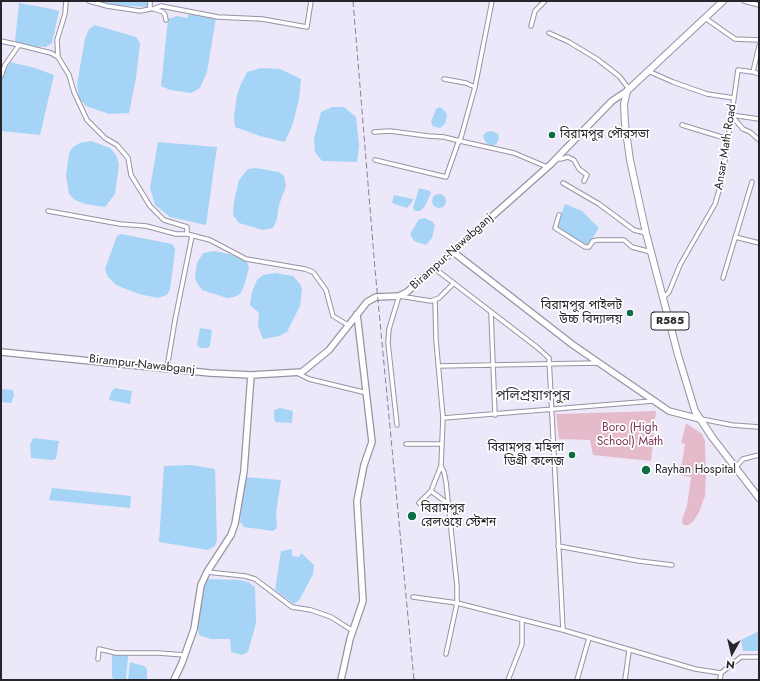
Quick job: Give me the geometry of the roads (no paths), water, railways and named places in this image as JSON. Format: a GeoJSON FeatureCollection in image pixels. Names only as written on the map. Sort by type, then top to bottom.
{"type":"FeatureCollection","features":[{"type":"Feature","properties":{"kind":"main road"},"geometry":{"type":"LineString","coordinates":[[628,90],[723,1]]}},
{"type":"Feature","properties":{"kind":"main road","name":"R585"},"geometry":{"type":"LineString","coordinates":[[628,90],[624,104],[630,160],[646,233],[686,384],[700,419],[735,468],[759,498]]}},
{"type":"Feature","properties":{"kind":"street"},"geometry":{"type":"LineString","coordinates":[[66,1],[65,14],[57,40],[58,57],[69,75],[74,92],[87,120],[105,138],[118,145],[128,158],[131,175],[150,206],[164,220],[187,227],[187,234]]}},
{"type":"Feature","properties":{"kind":"street"},"geometry":{"type":"LineString","coordinates":[[89,1],[130,10],[140,11],[161,6],[218,17],[262,19],[307,27],[311,1]]}},
{"type":"Feature","properties":{"kind":"street"},"geometry":{"type":"LineString","coordinates":[[150,1],[152,9]]}},
{"type":"Feature","properties":{"kind":"street"},"geometry":{"type":"LineString","coordinates":[[375,160],[446,177],[460,141],[476,87],[492,1]]}},
{"type":"Feature","properties":{"kind":"street"},"geometry":{"type":"LineString","coordinates":[[531,26],[535,11],[545,1]]}},
{"type":"Feature","properties":{"kind":"street"},"geometry":{"type":"LineString","coordinates":[[744,1],[759,5]]}},
{"type":"Feature","properties":{"kind":"street"},"geometry":{"type":"LineString","coordinates":[[152,9],[163,12],[166,20]]}},
{"type":"Feature","properties":{"kind":"street"},"geometry":{"type":"LineString","coordinates":[[704,18],[735,39],[759,40]]}},
{"type":"Feature","properties":{"kind":"street"},"geometry":{"type":"LineString","coordinates":[[549,33],[569,42],[597,59],[619,76],[628,90]]}},
{"type":"Feature","properties":{"kind":"street"},"geometry":{"type":"LineString","coordinates":[[1,41],[51,53],[58,57]]}},
{"type":"Feature","properties":{"kind":"street"},"geometry":{"type":"LineString","coordinates":[[1,76],[5,65],[18,46]]}},
{"type":"Feature","properties":{"kind":"street"},"geometry":{"type":"LineString","coordinates":[[753,72],[759,46]]}},
{"type":"Feature","properties":{"kind":"street"},"geometry":{"type":"LineString","coordinates":[[734,98],[738,70],[759,74]]}},
{"type":"Feature","properties":{"kind":"street","name":"Ansar Math Road"},"geometry":{"type":"LineString","coordinates":[[647,71],[707,94],[734,98],[722,181],[715,204],[680,265],[669,292],[664,297]]}},
{"type":"Feature","properties":{"kind":"street"},"geometry":{"type":"LineString","coordinates":[[444,79],[466,83],[476,87]]}},
{"type":"Feature","properties":{"kind":"street","name":"Birampur-Nawabganj"},"geometry":{"type":"LineString","coordinates":[[1,352],[252,375],[297,373],[306,369],[321,358],[357,314],[372,299],[379,296],[398,296],[407,292],[557,158],[612,101],[628,90]]}},
{"type":"Feature","properties":{"kind":"street"},"geometry":{"type":"LineString","coordinates":[[731,115],[759,119]]}},
{"type":"Feature","properties":{"kind":"street"},"geometry":{"type":"LineString","coordinates":[[731,115],[743,129],[750,132],[759,140]]}},
{"type":"Feature","properties":{"kind":"street"},"geometry":{"type":"LineString","coordinates":[[682,125],[728,139]]}},
{"type":"Feature","properties":{"kind":"street"},"geometry":{"type":"LineString","coordinates":[[374,132],[390,131],[444,137],[514,153],[547,167]]}},
{"type":"Feature","properties":{"kind":"street"},"geometry":{"type":"LineString","coordinates":[[557,158],[560,159],[568,157],[574,160],[579,169],[586,175],[584,181]]}},
{"type":"Feature","properties":{"kind":"street"},"geometry":{"type":"LineString","coordinates":[[723,278],[752,182]]}},
{"type":"Feature","properties":{"kind":"street"},"geometry":{"type":"LineString","coordinates":[[563,183],[599,204],[634,230],[646,233]]}},
{"type":"Feature","properties":{"kind":"street"},"geometry":{"type":"LineString","coordinates":[[48,211],[120,224],[146,226],[176,234],[187,234],[210,240],[246,258],[305,269],[313,272],[326,290],[333,316],[348,325]]}},
{"type":"Feature","properties":{"kind":"street"},"geometry":{"type":"LineString","coordinates":[[559,214],[555,228],[585,247],[589,247],[593,241],[598,240],[624,240],[632,247],[651,252]]}},
{"type":"Feature","properties":{"kind":"street"},"geometry":{"type":"LineString","coordinates":[[167,368],[192,236]]}},
{"type":"Feature","properties":{"kind":"street"},"geometry":{"type":"LineString","coordinates":[[735,238],[759,242]]}},
{"type":"Feature","properties":{"kind":"street"},"geometry":{"type":"LineString","coordinates":[[452,251],[504,293],[669,411],[732,425],[759,427]]}},
{"type":"Feature","properties":{"kind":"street"},"geometry":{"type":"LineString","coordinates":[[434,268],[538,348],[548,358],[550,363],[550,409],[555,468],[563,630]]}},
{"type":"Feature","properties":{"kind":"street"},"geometry":{"type":"LineString","coordinates":[[396,425],[388,344],[389,329],[398,296],[425,301],[435,300],[454,283]]}},
{"type":"Feature","properties":{"kind":"street"},"geometry":{"type":"LineString","coordinates":[[419,503],[431,491],[441,466],[443,418],[438,366],[435,300]]}},
{"type":"Feature","properties":{"kind":"street"},"geometry":{"type":"LineString","coordinates":[[491,313],[495,414]]}},
{"type":"Feature","properties":{"kind":"street"},"geometry":{"type":"LineString","coordinates":[[341,680],[353,631],[363,601],[356,502],[364,465],[372,442],[357,314]]}},
{"type":"Feature","properties":{"kind":"street"},"geometry":{"type":"LineString","coordinates":[[438,366],[600,363]]}},
{"type":"Feature","properties":{"kind":"street"},"geometry":{"type":"LineString","coordinates":[[297,373],[309,379],[367,393]]}},
{"type":"Feature","properties":{"kind":"street"},"geometry":{"type":"LineString","coordinates":[[174,680],[194,629],[198,594],[207,572],[231,535],[235,524],[244,471],[252,375]]}},
{"type":"Feature","properties":{"kind":"street"},"geometry":{"type":"LineString","coordinates":[[443,418],[655,401]]}},
{"type":"Feature","properties":{"kind":"street"},"geometry":{"type":"LineString","coordinates":[[406,444],[441,444]]}},
{"type":"Feature","properties":{"kind":"street"},"geometry":{"type":"LineString","coordinates":[[735,468],[743,459],[759,455]]}},
{"type":"Feature","properties":{"kind":"street"},"geometry":{"type":"LineString","coordinates":[[441,466],[444,472],[448,503],[455,565],[457,603],[446,654]]}},
{"type":"Feature","properties":{"kind":"street"},"geometry":{"type":"LineString","coordinates":[[431,491],[448,503]]}},
{"type":"Feature","properties":{"kind":"street"},"geometry":{"type":"LineString","coordinates":[[558,546],[639,561],[672,565]]}},
{"type":"Feature","properties":{"kind":"street"},"geometry":{"type":"LineString","coordinates":[[207,572],[245,576],[255,579],[292,607],[311,610],[331,616],[353,631]]}},
{"type":"Feature","properties":{"kind":"street"},"geometry":{"type":"LineString","coordinates":[[413,598],[457,603],[522,621],[563,630],[629,651],[695,669],[722,673]]}},
{"type":"Feature","properties":{"kind":"street"},"geometry":{"type":"LineString","coordinates":[[508,680],[522,644],[522,621]]}},
{"type":"Feature","properties":{"kind":"street"},"geometry":{"type":"LineString","coordinates":[[577,680],[589,638]]}},
{"type":"Feature","properties":{"kind":"street"},"geometry":{"type":"LineString","coordinates":[[98,660],[99,649],[116,653],[158,653],[185,655]]}},
{"type":"Feature","properties":{"kind":"street"},"geometry":{"type":"LineString","coordinates":[[625,680],[629,651]]}},
{"type":"Feature","properties":{"kind":"street"},"geometry":{"type":"LineString","coordinates":[[720,680],[722,673],[742,657],[759,657]]}},
{"type":"Feature","properties":{"kind":"water"},"geometry":{"type":"Polygon","coordinates":[[[93,1],[148,1],[147,7],[112,5],[93,1]]]}},
{"type":"Feature","properties":{"kind":"water"},"geometry":{"type":"Polygon","coordinates":[[[19,3],[59,11],[52,43],[46,47],[21,45],[15,41],[19,3]]]}},
{"type":"Feature","properties":{"kind":"water"},"geometry":{"type":"Polygon","coordinates":[[[189,14],[216,18],[207,72],[200,88],[191,93],[170,90],[161,86],[168,19],[177,16],[187,18],[189,14]]]}},
{"type":"Feature","properties":{"kind":"water"},"geometry":{"type":"Polygon","coordinates":[[[95,25],[136,37],[140,43],[136,78],[129,113],[109,114],[86,106],[79,98],[77,84],[85,39],[89,29],[95,25]]]}},
{"type":"Feature","properties":{"kind":"water"},"geometry":{"type":"Polygon","coordinates":[[[10,62],[35,68],[54,75],[40,135],[1,131],[1,80],[10,62]]]}},
{"type":"Feature","properties":{"kind":"water"},"geometry":{"type":"Polygon","coordinates":[[[261,68],[280,69],[301,79],[299,99],[293,123],[285,142],[260,136],[235,127],[234,117],[237,95],[241,84],[247,72],[261,68]]]}},
{"type":"Feature","properties":{"kind":"water"},"geometry":{"type":"Polygon","coordinates":[[[332,107],[344,107],[356,117],[359,145],[357,162],[322,161],[315,152],[314,139],[321,112],[332,107]]]}},
{"type":"Feature","properties":{"kind":"water"},"geometry":{"type":"Polygon","coordinates":[[[440,107],[445,111],[447,116],[445,124],[440,128],[433,126],[431,122],[436,109],[440,107]]]}},
{"type":"Feature","properties":{"kind":"water"},"geometry":{"type":"Polygon","coordinates":[[[492,131],[498,134],[499,138],[497,143],[493,146],[486,143],[483,136],[486,132],[492,131]]]}},
{"type":"Feature","properties":{"kind":"water"},"geometry":{"type":"Polygon","coordinates":[[[91,141],[110,148],[116,155],[119,165],[115,194],[105,207],[85,204],[75,200],[69,194],[66,175],[69,153],[73,147],[80,143],[91,141]]]}},
{"type":"Feature","properties":{"kind":"water"},"geometry":{"type":"Polygon","coordinates":[[[158,142],[217,147],[206,225],[170,217],[155,205],[150,188],[158,142]]]}},
{"type":"Feature","properties":{"kind":"water"},"geometry":{"type":"Polygon","coordinates":[[[256,168],[279,172],[284,176],[286,186],[273,228],[263,230],[239,223],[233,215],[234,202],[239,180],[248,169],[256,168]]]}},
{"type":"Feature","properties":{"kind":"water"},"geometry":{"type":"Polygon","coordinates":[[[419,188],[430,191],[431,193],[425,206],[420,211],[415,211],[413,208],[419,188]]]}},
{"type":"Feature","properties":{"kind":"water"},"geometry":{"type":"Polygon","coordinates":[[[436,194],[442,194],[446,198],[446,204],[442,208],[436,208],[432,204],[432,198],[436,194]]]}},
{"type":"Feature","properties":{"kind":"water"},"geometry":{"type":"Polygon","coordinates":[[[394,195],[413,199],[407,208],[392,202],[394,195]]]}},
{"type":"Feature","properties":{"kind":"water"},"geometry":{"type":"Polygon","coordinates":[[[565,204],[582,211],[599,228],[587,246],[556,229],[565,204]]]}},
{"type":"Feature","properties":{"kind":"water"},"geometry":{"type":"Polygon","coordinates":[[[425,218],[433,222],[435,226],[432,238],[426,245],[414,241],[410,234],[419,219],[425,218]]]}},
{"type":"Feature","properties":{"kind":"water"},"geometry":{"type":"Polygon","coordinates":[[[121,234],[172,244],[175,249],[170,289],[167,295],[158,298],[139,294],[116,285],[108,277],[105,269],[117,236],[121,234]]]}},
{"type":"Feature","properties":{"kind":"water"},"geometry":{"type":"Polygon","coordinates":[[[214,251],[229,254],[247,262],[249,268],[240,294],[227,298],[202,290],[197,283],[195,278],[197,263],[203,253],[214,251]]]}},
{"type":"Feature","properties":{"kind":"water"},"geometry":{"type":"Polygon","coordinates":[[[275,273],[293,276],[300,284],[302,289],[300,306],[287,332],[279,336],[263,339],[258,326],[259,313],[250,305],[252,292],[257,280],[263,275],[275,273]]]}},
{"type":"Feature","properties":{"kind":"water"},"geometry":{"type":"Polygon","coordinates":[[[200,328],[212,330],[210,346],[207,348],[200,348],[197,345],[200,328]]]}},
{"type":"Feature","properties":{"kind":"water"},"geometry":{"type":"Polygon","coordinates":[[[115,388],[132,391],[130,404],[109,400],[111,392],[115,388]]]}},
{"type":"Feature","properties":{"kind":"water"},"geometry":{"type":"Polygon","coordinates":[[[1,389],[13,390],[14,396],[11,403],[1,402],[1,389]]]}},
{"type":"Feature","properties":{"kind":"water"},"geometry":{"type":"Polygon","coordinates":[[[280,408],[293,411],[292,423],[275,422],[274,410],[280,408]]]}},
{"type":"Feature","properties":{"kind":"water"},"geometry":{"type":"Polygon","coordinates":[[[33,438],[59,441],[56,459],[31,458],[30,445],[33,438]]]}},
{"type":"Feature","properties":{"kind":"water"},"geometry":{"type":"Polygon","coordinates":[[[191,465],[215,469],[217,540],[215,546],[208,550],[159,542],[164,466],[191,465]]]}},
{"type":"Feature","properties":{"kind":"water"},"geometry":{"type":"Polygon","coordinates":[[[245,477],[281,480],[276,513],[277,528],[273,531],[244,527],[240,522],[245,477]]]}},
{"type":"Feature","properties":{"kind":"water"},"geometry":{"type":"Polygon","coordinates":[[[52,488],[131,496],[130,508],[49,500],[52,488]]]}},
{"type":"Feature","properties":{"kind":"water"},"geometry":{"type":"Polygon","coordinates":[[[292,549],[292,556],[299,557],[301,553],[314,565],[313,574],[300,599],[294,604],[275,590],[281,551],[292,549]]]}},
{"type":"Feature","properties":{"kind":"water"},"geometry":{"type":"Polygon","coordinates":[[[206,579],[239,580],[248,582],[255,587],[256,623],[248,652],[242,655],[231,652],[230,639],[211,639],[199,635],[197,623],[201,590],[206,579]]]}},
{"type":"Feature","properties":{"kind":"water"},"geometry":{"type":"Polygon","coordinates":[[[759,631],[759,651],[743,651],[741,640],[759,631]]]}},
{"type":"Feature","properties":{"kind":"water"},"geometry":{"type":"Polygon","coordinates":[[[112,655],[128,656],[126,680],[115,680],[112,677],[112,655]]]}},
{"type":"Feature","properties":{"kind":"water"},"geometry":{"type":"Polygon","coordinates":[[[130,662],[144,666],[147,669],[147,680],[128,680],[130,662]]]}},
{"type":"Feature","properties":{"kind":"railway"},"geometry":{"type":"LineString","coordinates":[[353,1],[375,269],[414,680]]}},
{"type":"Feature","properties":{"kind":"place","name":"বিরামপুর পৌরসভা"},"geometry":{"type":"Point","coordinates":[552,135]}},
{"type":"Feature","properties":{"kind":"place","name":"বিরামপুর পাইলট উচ্চ বিদ্যালয়"},"geometry":{"type":"Point","coordinates":[630,313]}},
{"type":"Feature","properties":{"kind":"place","name":"বিরামপুর মহিলা ডিগ্রী কলেজ"},"geometry":{"type":"Point","coordinates":[572,455]}},
{"type":"Feature","properties":{"kind":"place","name":"Rayhan Hospital"},"geometry":{"type":"Point","coordinates":[646,470]}},
{"type":"Feature","properties":{"kind":"place","name":"বিরামপুর রেলওয়ে স্টেশন"},"geometry":{"type":"Point","coordinates":[412,516]}},
{"type":"Feature","properties":{"kind":"district","name":"পলিপ্রয়াগপুর"},"geometry":{"type":"Point","coordinates":[533,397]}},
{"type":"Feature","properties":{"kind":"park label","name":"Boro (High School) Math"},"geometry":{"type":"Point","coordinates":[630,435]}}]}
